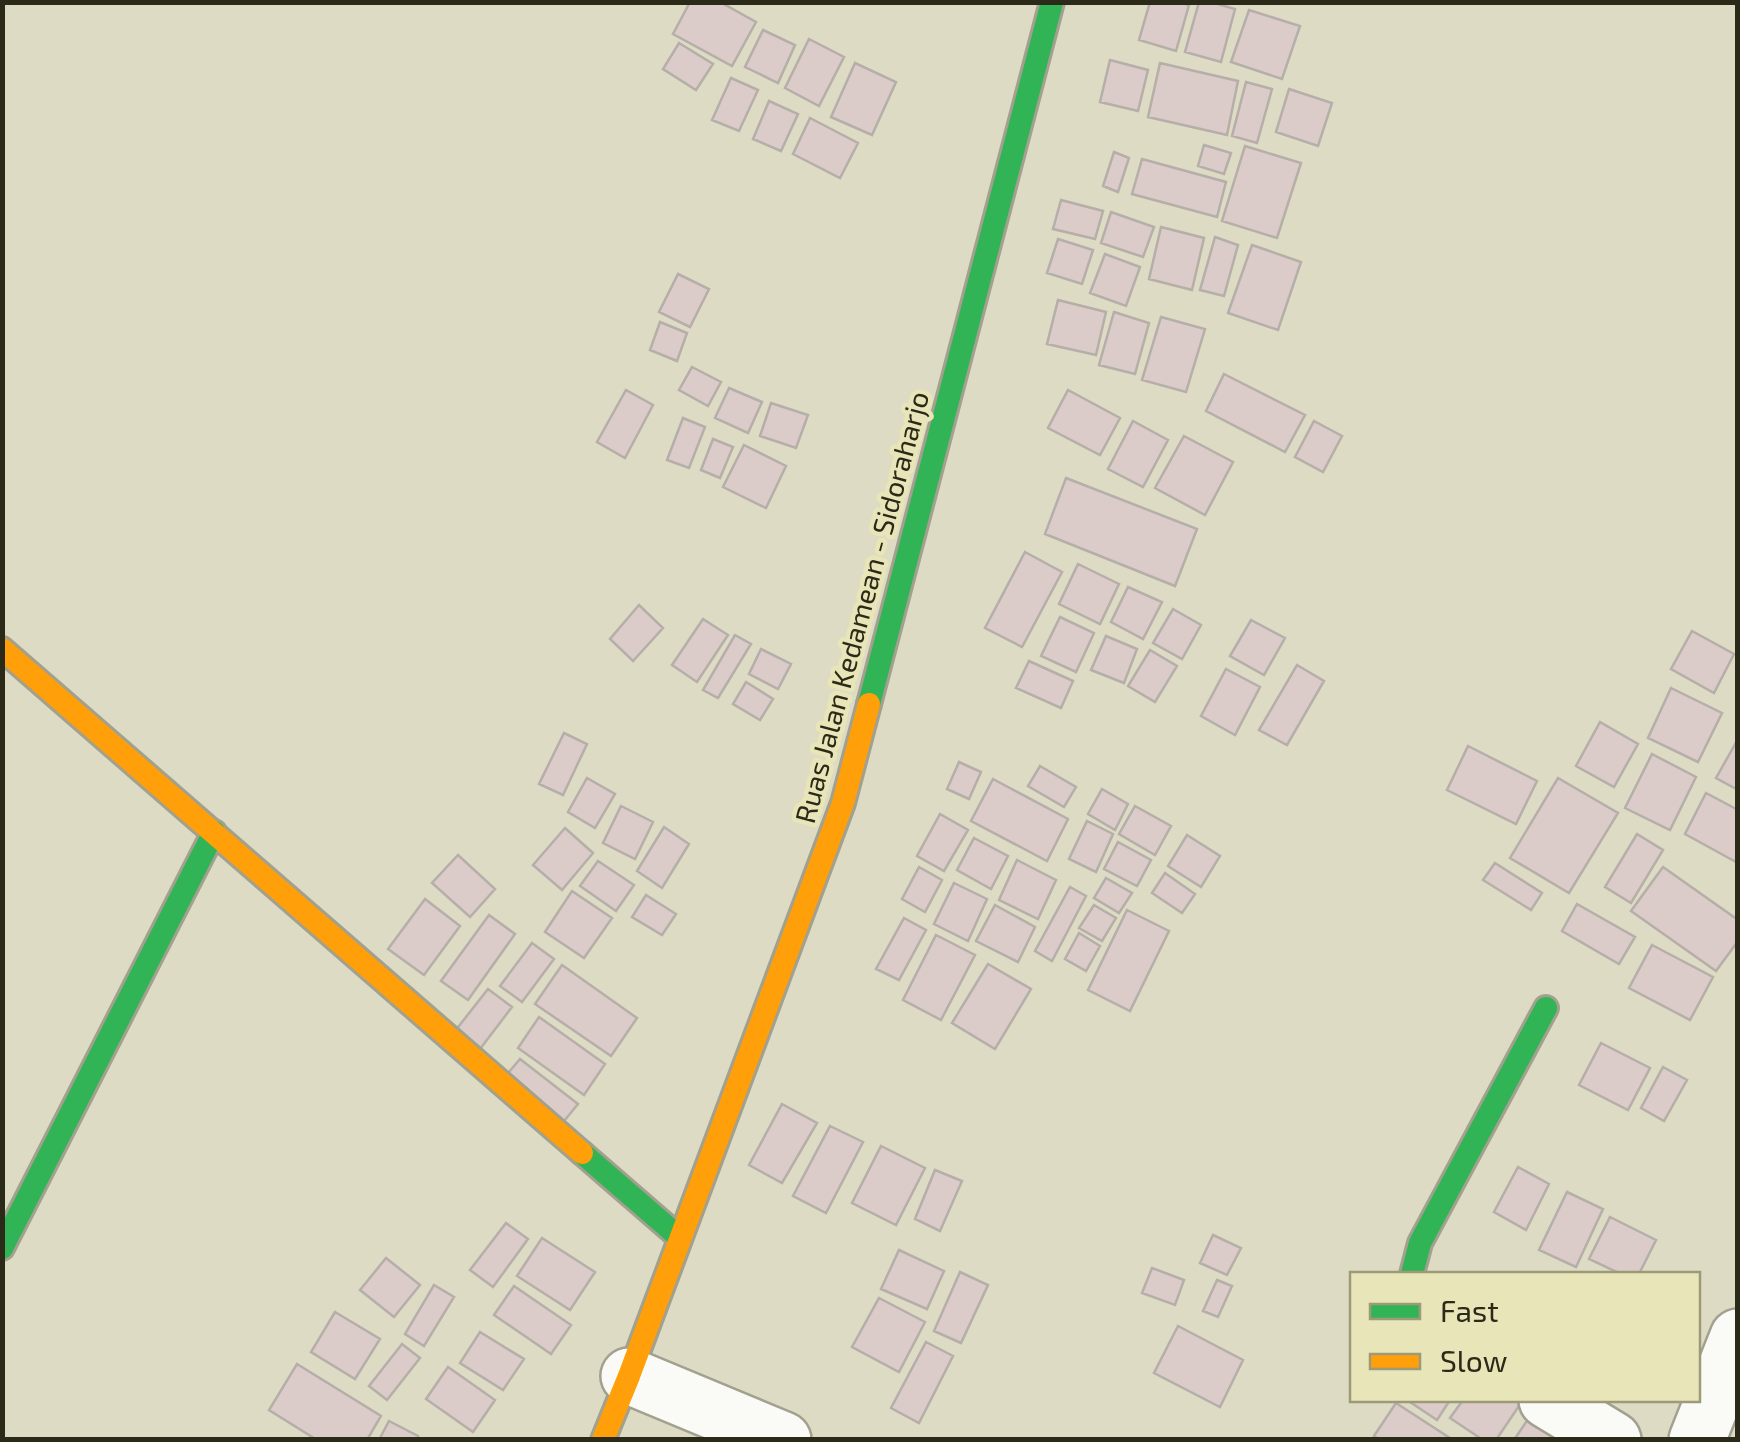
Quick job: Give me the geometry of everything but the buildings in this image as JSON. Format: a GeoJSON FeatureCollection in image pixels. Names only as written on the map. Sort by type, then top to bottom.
{"type":"FeatureCollection","features":[{"type":"Feature","properties":{"kind":"street","name":"Ruas Jalan Kedamean - Sidoraharjo"},"geometry":{"type":"LineString","coordinates":[[604,1440],[843,803],[1052,2]]}},
{"type":"Feature","properties":{"kind":"street"},"geometry":{"type":"LineString","coordinates":[[2,649],[680,1238]]}},
{"type":"Feature","properties":{"kind":"street"},"geometry":{"type":"LineString","coordinates":[[2,1248],[214,832]]}},
{"type":"Feature","properties":{"kind":"street"},"geometry":{"type":"LineString","coordinates":[[1413,1272],[1420,1243],[1546,1008]]}},
{"type":"Feature","properties":{"kind":"street"},"geometry":{"type":"LineString","coordinates":[[1697,1440],[1738,1337]]}},
{"type":"Feature","properties":{"kind":"street"},"geometry":{"type":"LineString","coordinates":[[630,1376],[782,1440]]}},
{"type":"Feature","properties":{"kind":"street"},"geometry":{"type":"LineString","coordinates":[[1551,1402],[1613,1440]]}},
{"type":"Feature","properties":{"kind":"traffic: fast"},"geometry":{"type":"LineString","coordinates":[[869,704],[1052,2]]}},
{"type":"Feature","properties":{"kind":"traffic: fast"},"geometry":{"type":"LineString","coordinates":[[2,1248],[214,832]]}},
{"type":"Feature","properties":{"kind":"traffic: fast"},"geometry":{"type":"LineString","coordinates":[[1413,1272],[1420,1243],[1546,1008]]}},
{"type":"Feature","properties":{"kind":"traffic: fast"},"geometry":{"type":"LineString","coordinates":[[582,1153],[680,1238]]}},
{"type":"Feature","properties":{"kind":"traffic: slow"},"geometry":{"type":"LineString","coordinates":[[2,649],[582,1153]]}},
{"type":"Feature","properties":{"kind":"traffic: slow"},"geometry":{"type":"LineString","coordinates":[[603,1440],[843,803],[869,704]]}}]}
